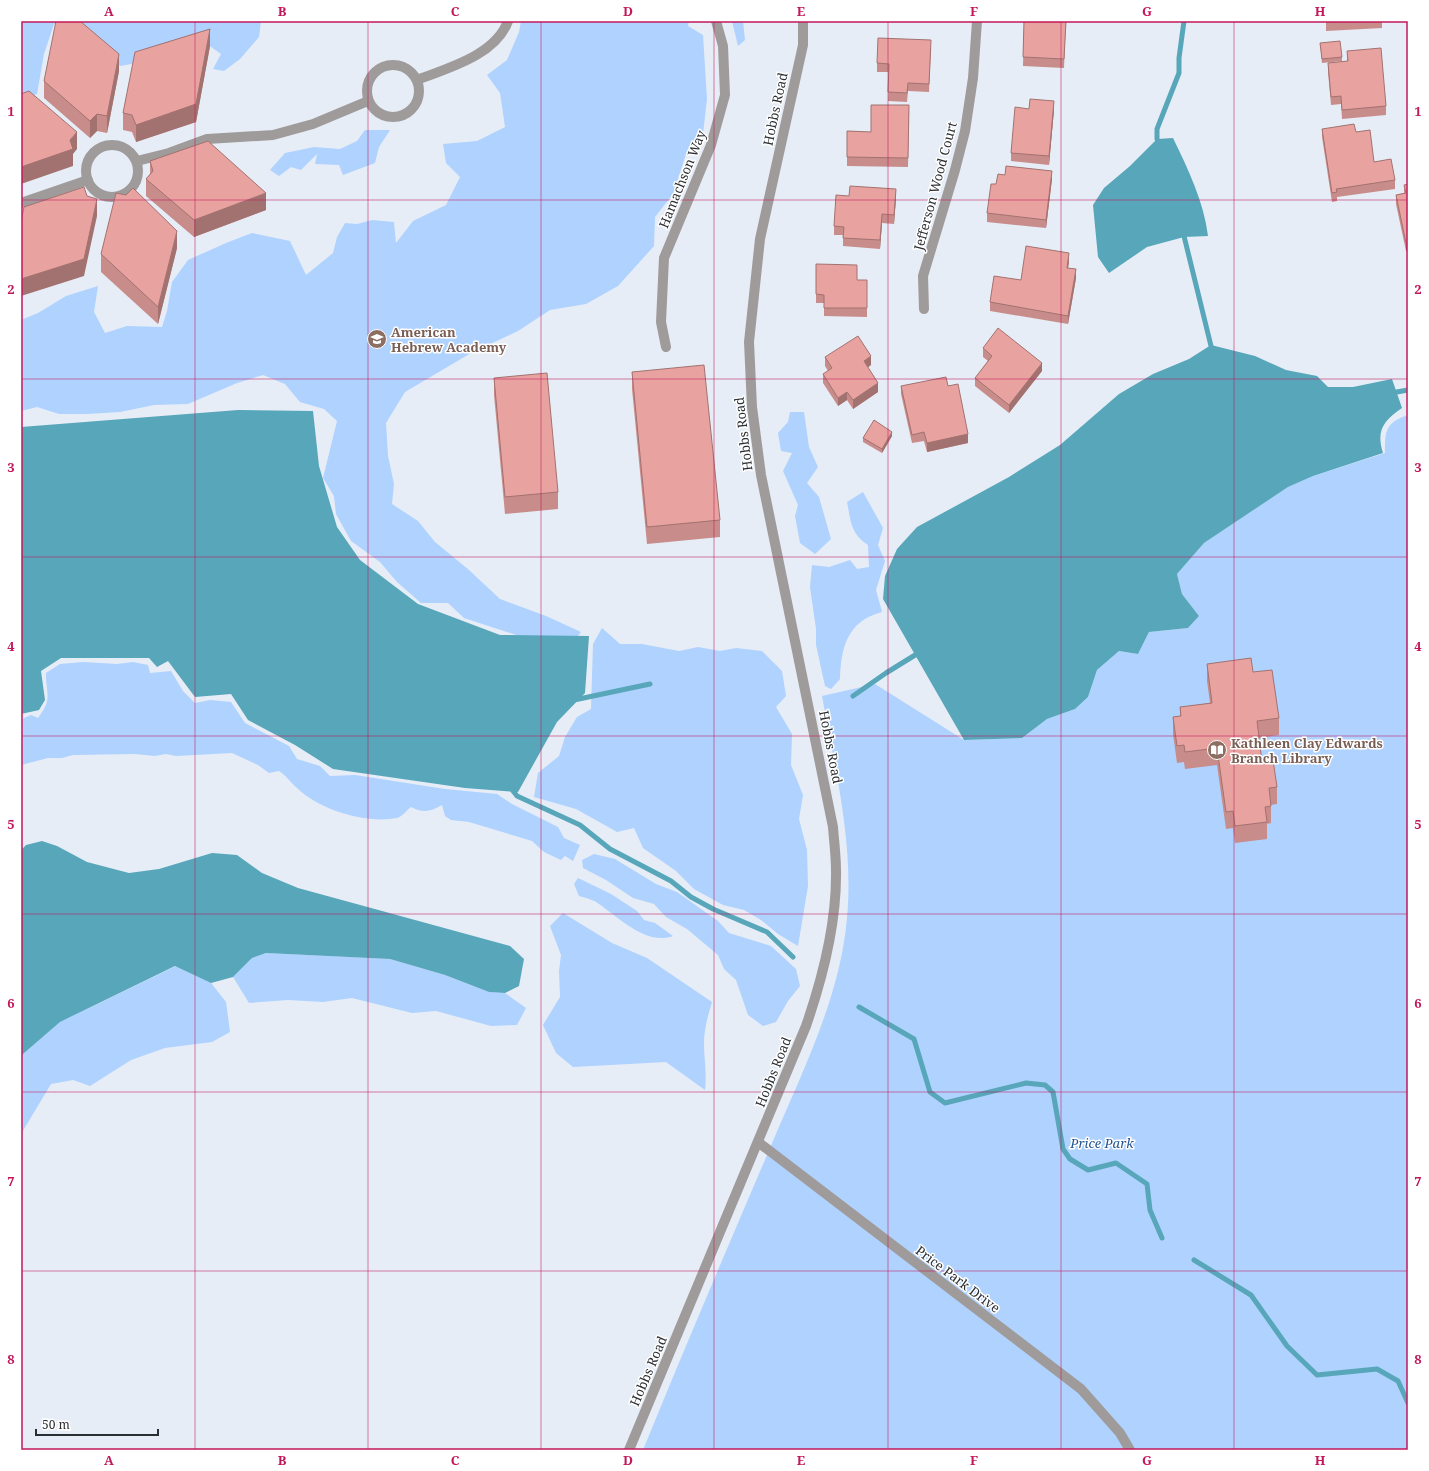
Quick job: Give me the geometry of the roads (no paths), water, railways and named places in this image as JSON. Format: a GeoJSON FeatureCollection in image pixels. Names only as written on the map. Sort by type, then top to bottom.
{"type":"FeatureCollection","features":[{"type":"Feature","properties":{"kind":"street"},"geometry":{"type":"LineString","coordinates":[[417,80],[449,68],[489,48],[500,37],[508,21]]}},
{"type":"Feature","properties":{"kind":"street","name":"Hamachson Way"},"geometry":{"type":"LineString","coordinates":[[666,347],[661,322],[664,258],[711,145],[725,95],[723,46],[716,21]]}},
{"type":"Feature","properties":{"kind":"street","name":"Hobbs Road"},"geometry":{"type":"LineString","coordinates":[[629,1450],[758,1142],[815,1001],[831,930],[836,871],[833,827],[761,475],[752,407],[750,364],[751,326],[760,239],[803,45],[803,21]]}},
{"type":"Feature","properties":{"kind":"street","name":"Jefferson Wood Court"},"geometry":{"type":"LineString","coordinates":[[924,309],[923,276],[956,170],[965,131],[973,78],[977,21]]}},
{"type":"Feature","properties":{"kind":"street"},"geometry":{"type":"LineString","coordinates":[[400,66],[408,70],[417,80],[420,91],[418,100],[414,108],[407,114],[398,117],[389,117],[381,114],[368,101],[368,85],[371,77],[384,67],[400,66]]}},
{"type":"Feature","properties":{"kind":"street"},"geometry":{"type":"LineString","coordinates":[[137,161],[169,153],[207,139],[273,135],[313,124],[368,101]]}},
{"type":"Feature","properties":{"kind":"street"},"geometry":{"type":"LineString","coordinates":[[108,145],[116,145],[125,148],[132,153],[137,161],[138,169],[134,185],[122,195],[106,196],[92,187],[88,180],[86,171],[92,154],[99,148],[108,145]]}},
{"type":"Feature","properties":{"kind":"street"},"geometry":{"type":"LineString","coordinates":[[21,203],[88,180]]}},
{"type":"Feature","properties":{"kind":"street","name":"Price Park Drive"},"geometry":{"type":"LineString","coordinates":[[758,1142],[1081,1388],[1120,1433],[1130,1450]]}},
{"type":"Feature","properties":{"kind":"waterway"},"geometry":{"type":"LineString","coordinates":[[1160,145],[1157,139],[1157,129],[1179,73],[1179,58],[1184,21]]}},
{"type":"Feature","properties":{"kind":"waterway"},"geometry":{"type":"LineString","coordinates":[[1183,232],[1212,350]]}},
{"type":"Feature","properties":{"kind":"waterway"},"geometry":{"type":"LineString","coordinates":[[1391,393],[1408,390]]}},
{"type":"Feature","properties":{"kind":"waterway"},"geometry":{"type":"LineString","coordinates":[[853,696],[920,652]]}},
{"type":"Feature","properties":{"kind":"waterway"},"geometry":{"type":"LineString","coordinates":[[574,700],[650,684]]}},
{"type":"Feature","properties":{"kind":"waterway"},"geometry":{"type":"LineString","coordinates":[[510,787],[517,796],[580,825],[610,849],[671,881],[691,897],[713,909],[767,932],[793,957]]}},
{"type":"Feature","properties":{"kind":"waterway"},"geometry":{"type":"LineString","coordinates":[[859,1007],[914,1039],[930,1092],[945,1103],[1026,1083],[1045,1085],[1053,1092],[1063,1149],[1070,1159],[1088,1170],[1116,1163],[1147,1184],[1150,1210],[1162,1238]]}},
{"type":"Feature","properties":{"kind":"waterway"},"geometry":{"type":"LineString","coordinates":[[1194,1260],[1251,1295],[1287,1346],[1317,1375],[1377,1369],[1398,1381],[1408,1403]]}},
{"type":"Feature","properties":{"kind":"place","name":"American Hebrew Academy"},"geometry":{"type":"Point","coordinates":[377,339]}},
{"type":"Feature","properties":{"kind":"place","name":"Kathleen Clay Edwards Branch Library"},"geometry":{"type":"Point","coordinates":[1217,750]}},
{"type":"Feature","properties":{"kind":"park label","name":"Price Park"},"geometry":{"type":"Point","coordinates":[1102,1143]}}]}
